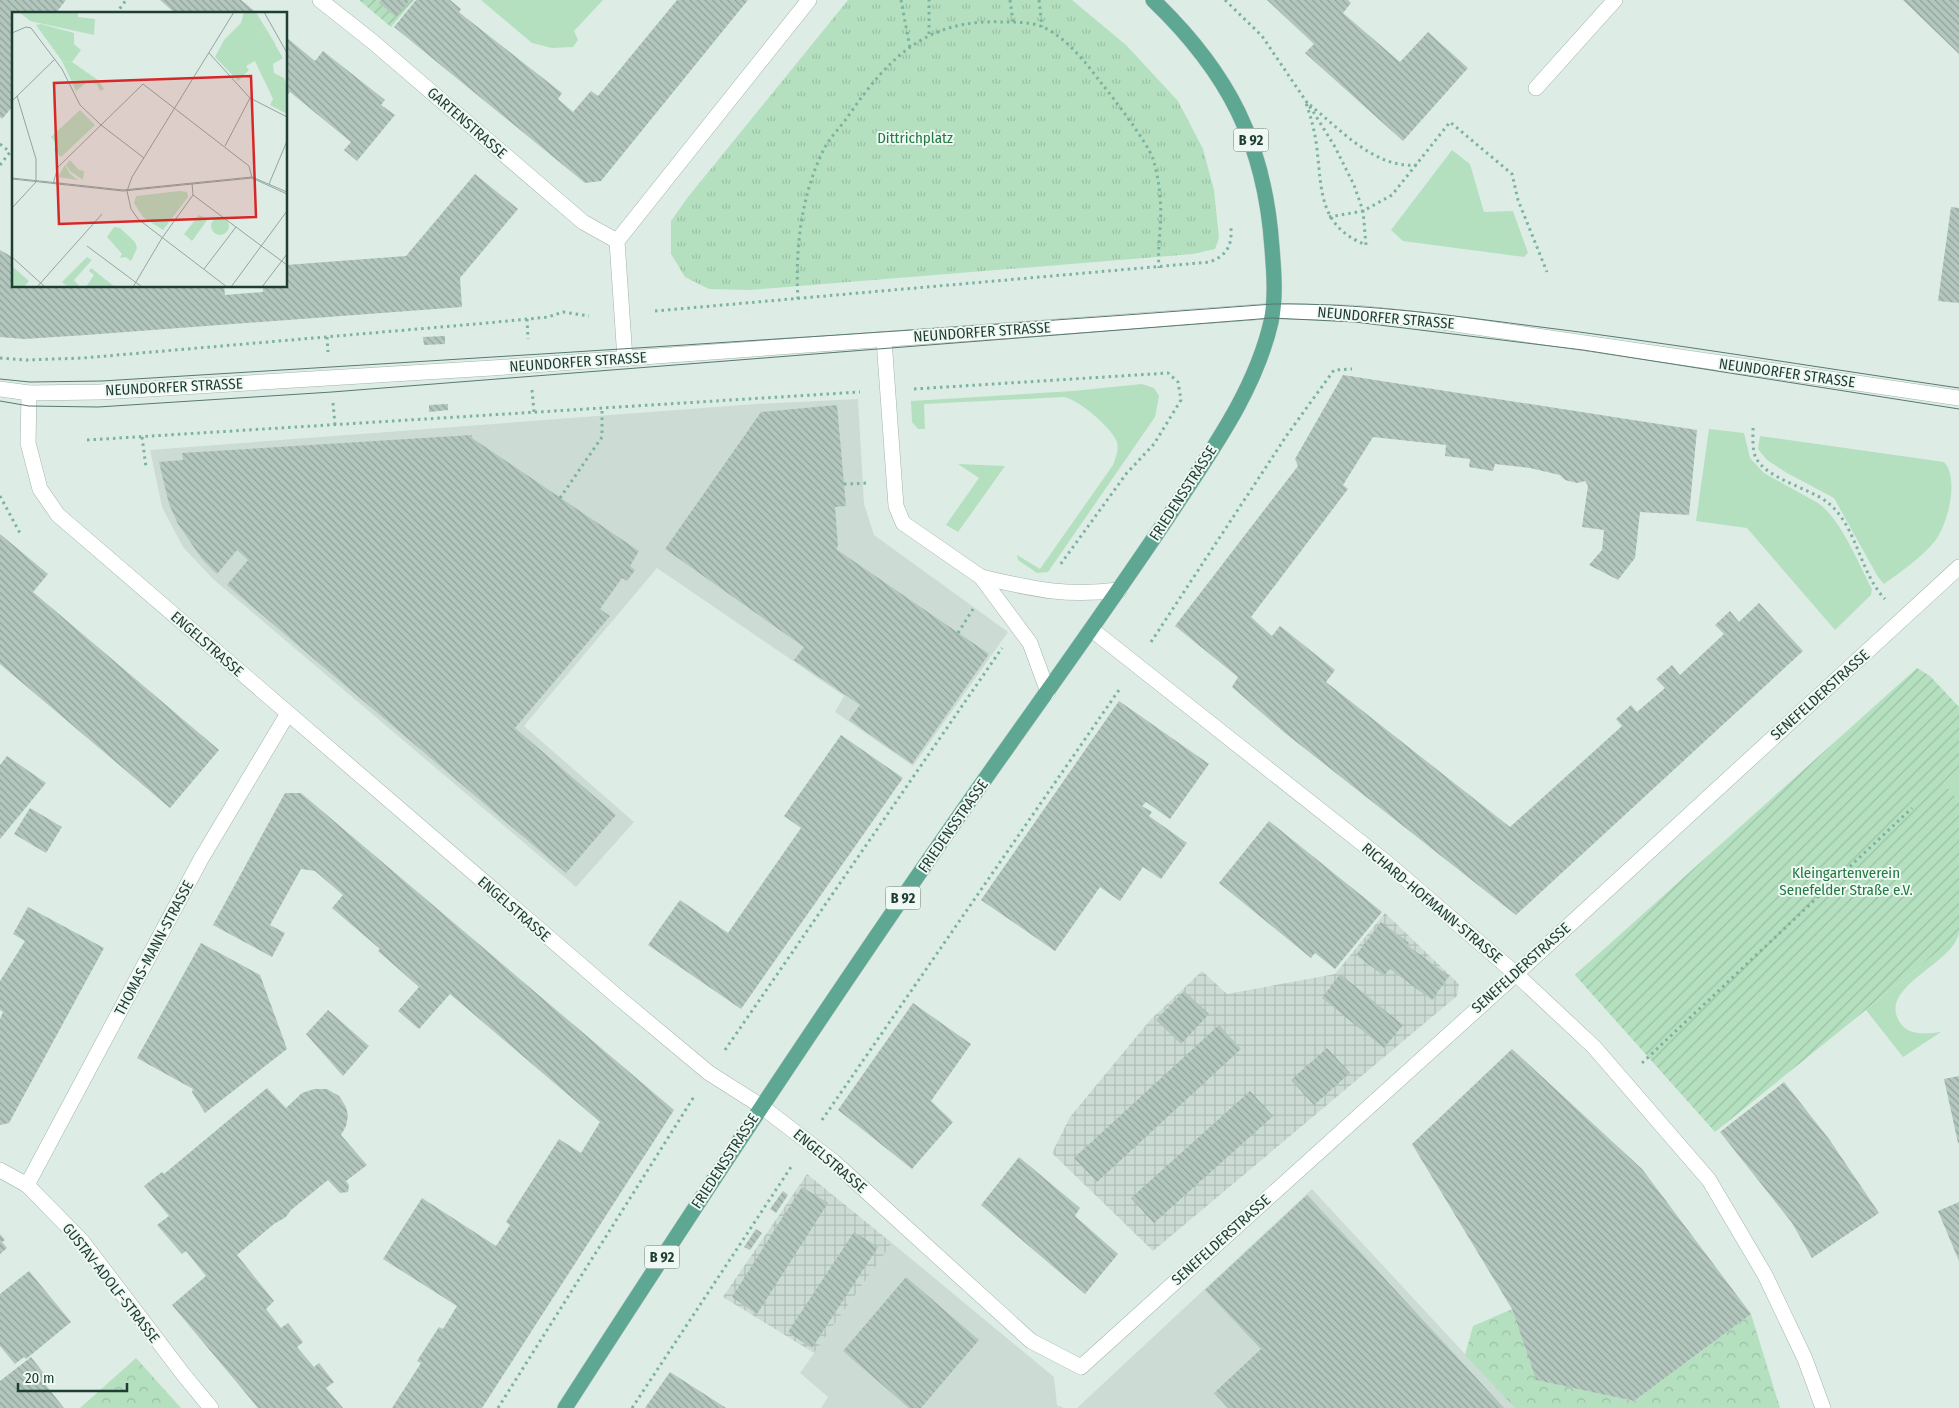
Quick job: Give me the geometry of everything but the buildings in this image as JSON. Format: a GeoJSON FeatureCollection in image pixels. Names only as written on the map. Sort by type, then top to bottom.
{"type":"FeatureCollection","features":[{"type":"Feature","properties":{"kind":"main road","name":"B 92"},"geometry":{"type":"LineString","coordinates":[[1153,0],[1200,50],[1228,90],[1245,122],[1260,168],[1271,224],[1274,265],[1273,311]]}},
{"type":"Feature","properties":{"kind":"main road","name":"FRIEDENSSTRASSE"},"geometry":{"type":"LineString","coordinates":[[565,1408],[761,1106],[965,807],[1119,590],[1228,423],[1250,382],[1264,350],[1273,311]]}},
{"type":"Feature","properties":{"kind":"street","name":"GARTENSTRASSE"},"geometry":{"type":"LineString","coordinates":[[320,0],[373,42],[583,222],[618,240]]}},
{"type":"Feature","properties":{"kind":"street"},"geometry":{"type":"LineString","coordinates":[[625,359],[618,240],[809,0]]}},
{"type":"Feature","properties":{"kind":"street"},"geometry":{"type":"LineString","coordinates":[[1536,88],[1615,0]]}},
{"type":"Feature","properties":{"kind":"street","name":"NEUNDORFER STRASSE"},"geometry":{"type":"LineString","coordinates":[[0,389],[29,393],[109,391],[625,359],[1273,311],[1356,312],[1435,321],[1959,398]]}},
{"type":"Feature","properties":{"kind":"street"},"geometry":{"type":"LineString","coordinates":[[884,340],[896,506],[903,523],[981,577],[1030,643],[1048,692]]}},
{"type":"Feature","properties":{"kind":"street","name":"ENGELSTRASSE"},"geometry":{"type":"LineString","coordinates":[[29,393],[28,442],[40,489],[58,515],[287,715],[709,1073],[761,1106],[834,1162],[1031,1341],[1081,1367]]}},
{"type":"Feature","properties":{"kind":"street","name":"SENEFELDERSTRASSE"},"geometry":{"type":"LineString","coordinates":[[1081,1367],[1516,974],[1959,568]]}},
{"type":"Feature","properties":{"kind":"street"},"geometry":{"type":"LineString","coordinates":[[981,577],[1062,594],[1119,590]]}},
{"type":"Feature","properties":{"kind":"street","name":"RICHARD-HOFMANN-STRASSE"},"geometry":{"type":"LineString","coordinates":[[1091,629],[1387,864],[1516,974],[1594,1047],[1710,1180],[1765,1274],[1805,1359],[1823,1408]]}},
{"type":"Feature","properties":{"kind":"street","name":"THOMAS-MANN-STRASSE"},"geometry":{"type":"LineString","coordinates":[[27,1185],[201,859],[287,715]]}},
{"type":"Feature","properties":{"kind":"street","name":"GUSTAV-ADOLF-STRASSE"},"geometry":{"type":"LineString","coordinates":[[0,1170],[27,1185],[82,1241],[182,1374],[211,1408]]}},
{"type":"Feature","properties":{"kind":"path"},"geometry":{"type":"LineString","coordinates":[[117,12],[126,0]]}},
{"type":"Feature","properties":{"kind":"path"},"geometry":{"type":"LineString","coordinates":[[901,0],[910,48]]}},
{"type":"Feature","properties":{"kind":"path"},"geometry":{"type":"LineString","coordinates":[[929,0],[929,34]]}},
{"type":"Feature","properties":{"kind":"path"},"geometry":{"type":"LineString","coordinates":[[1010,0],[1013,22]]}},
{"type":"Feature","properties":{"kind":"path"},"geometry":{"type":"LineString","coordinates":[[1039,0],[1042,27]]}},
{"type":"Feature","properties":{"kind":"path"},"geometry":{"type":"LineString","coordinates":[[1224,0],[1262,36],[1305,100],[1335,147],[1354,185],[1363,211],[1366,245],[1345,233],[1330,217],[1323,200],[1313,124],[1305,100]]}},
{"type":"Feature","properties":{"kind":"path"},"geometry":{"type":"LineString","coordinates":[[798,299],[797,278],[801,229],[808,188],[823,150],[868,86],[893,60],[929,34],[964,23],[1013,22],[1042,27],[1078,52],[1118,105],[1152,157],[1160,190],[1159,268]]}},
{"type":"Feature","properties":{"kind":"path"},"geometry":{"type":"LineString","coordinates":[[1305,100],[1364,150],[1396,163],[1408,166],[1418,165]]}},
{"type":"Feature","properties":{"kind":"path"},"geometry":{"type":"LineString","coordinates":[[1330,217],[1363,211],[1392,195],[1418,165],[1450,122],[1512,174],[1518,200],[1547,272]]}},
{"type":"Feature","properties":{"kind":"path"},"geometry":{"type":"LineString","coordinates":[[0,144],[10,152]]}},
{"type":"Feature","properties":{"kind":"path"},"geometry":{"type":"LineString","coordinates":[[0,165],[12,150]]}},
{"type":"Feature","properties":{"kind":"path"},"geometry":{"type":"LineString","coordinates":[[655,310],[1159,268],[1210,262],[1222,257],[1230,246],[1231,228]]}},
{"type":"Feature","properties":{"kind":"path"},"geometry":{"type":"LineString","coordinates":[[0,358],[26,360],[83,358],[548,317],[563,312],[589,316]]}},
{"type":"Feature","properties":{"kind":"path"},"geometry":{"type":"LineString","coordinates":[[632,1408],[808,1141],[1136,664],[1287,435],[1334,370],[1352,369]]}},
{"type":"Feature","properties":{"kind":"path"},"geometry":{"type":"LineString","coordinates":[[88,440],[1168,373],[1178,382],[1181,400],[1154,444],[1126,474],[1055,572]]}},
{"type":"Feature","properties":{"kind":"path"},"geometry":{"type":"LineString","coordinates":[[560,498],[602,437],[602,408]]}},
{"type":"Feature","properties":{"kind":"path"},"geometry":{"type":"LineString","coordinates":[[1753,428],[1756,458],[1766,469],[1826,501],[1840,515],[1882,596],[1904,619]]}},
{"type":"Feature","properties":{"kind":"path"},"geometry":{"type":"LineString","coordinates":[[142,437],[146,467]]}},
{"type":"Feature","properties":{"kind":"path"},"geometry":{"type":"LineString","coordinates":[[0,496],[20,535]]}},
{"type":"Feature","properties":{"kind":"path"},"geometry":{"type":"LineString","coordinates":[[498,1408],[709,1073],[1007,640]]}},
{"type":"Feature","properties":{"kind":"path"},"geometry":{"type":"LineString","coordinates":[[1623,1080],[1912,808]]}},
{"type":"Feature","properties":{"kind":"shaded area"},"geometry":{"type":"Polygon","coordinates":[[[858,399],[864,504],[874,535],[1008,632],[913,766],[835,712],[844,696],[657,568],[524,726],[634,822],[576,887],[213,579],[183,547],[162,507],[150,450],[756,404],[858,399]]]}},
{"type":"Feature","properties":{"kind":"shaded area"},"geometry":{"type":"Polygon","coordinates":[[[1385,913],[1459,984],[1457,996],[1153,1251],[1052,1153],[1070,1117],[1151,1019],[1202,971],[1227,994],[1335,974],[1385,913]]]}},
{"type":"Feature","properties":{"kind":"shaded area"},"geometry":{"type":"Polygon","coordinates":[[[807,1174],[892,1243],[814,1353],[723,1297],[807,1174]]]}},
{"type":"Feature","properties":{"kind":"shaded area"},"geometry":{"type":"Polygon","coordinates":[[[1312,1189],[1515,1408],[1077,1408],[1312,1189]]]}},
{"type":"Feature","properties":{"kind":"shaded area"},"geometry":{"type":"Polygon","coordinates":[[[892,1243],[1054,1377],[1057,1405],[1064,1408],[821,1408],[828,1397],[800,1373],[892,1243]]]}},
{"type":"Feature","properties":{"kind":"green space"},"geometry":{"type":"Polygon","coordinates":[[[359,0],[414,0],[391,27],[359,0]]]}},
{"type":"Feature","properties":{"kind":"green space"},"geometry":{"type":"Polygon","coordinates":[[[481,0],[603,0],[574,31],[578,40],[573,47],[552,48],[532,43],[481,0]]]}},
{"type":"Feature","properties":{"kind":"green space","name":"Dittrichplatz"},"geometry":{"type":"Polygon","coordinates":[[[848,0],[1072,0],[1126,45],[1178,101],[1203,149],[1214,190],[1219,238],[1215,249],[1193,254],[750,290],[709,289],[685,277],[671,254],[671,221],[688,197],[848,0]]]}},
{"type":"Feature","properties":{"kind":"green space"},"geometry":{"type":"Polygon","coordinates":[[[1452,150],[1470,164],[1484,212],[1513,211],[1528,253],[1524,257],[1403,241],[1391,230],[1452,150]]]}},
{"type":"Feature","properties":{"kind":"green space"},"geometry":{"type":"Polygon","coordinates":[[[1142,384],[1154,388],[1159,396],[1155,417],[1048,572],[1037,573],[1018,560],[1017,555],[1040,569],[1113,465],[1118,445],[1109,429],[1086,408],[1064,397],[924,404],[925,429],[918,429],[912,422],[911,401],[1073,391],[1142,384]]]}},
{"type":"Feature","properties":{"kind":"green space"},"geometry":{"type":"Polygon","coordinates":[[[1709,429],[1744,433],[1750,458],[1764,473],[1818,503],[1842,530],[1872,589],[1871,595],[1835,630],[1747,528],[1696,521],[1709,429]]]}},
{"type":"Feature","properties":{"kind":"green space"},"geometry":{"type":"Polygon","coordinates":[[[1760,436],[1944,462],[1951,478],[1951,489],[1948,512],[1940,533],[1924,553],[1884,584],[1878,577],[1834,498],[1767,460],[1758,449],[1760,436]]]}},
{"type":"Feature","properties":{"kind":"green space"},"geometry":{"type":"Polygon","coordinates":[[[958,464],[1005,466],[958,532],[946,525],[979,478],[958,464]]]}},
{"type":"Feature","properties":{"kind":"green space","name":"Kleingartenverein Senefelder Straße e.V."},"geometry":{"type":"Polygon","coordinates":[[[1917,668],[1930,676],[1959,707],[1959,768],[1944,783],[1959,801],[1959,930],[1951,941],[1715,1132],[1575,975],[1917,668]]]}},
{"type":"Feature","properties":{"kind":"green space"},"geometry":{"type":"Polygon","coordinates":[[[1959,768],[1959,801],[1944,783],[1959,768]]]}},
{"type":"Feature","properties":{"kind":"green space"},"geometry":{"type":"Polygon","coordinates":[[[1959,930],[1956,942],[1947,953],[1909,985],[1900,996],[1896,1008],[1902,1026],[1917,1033],[1941,1032],[1903,1057],[1866,1010],[1951,941],[1959,930]]]}},
{"type":"Feature","properties":{"kind":"green space"},"geometry":{"type":"Polygon","coordinates":[[[1512,1309],[1536,1380],[1634,1401],[1751,1314],[1780,1408],[1515,1408],[1465,1355],[1473,1326],[1512,1309]]]}},
{"type":"Feature","properties":{"kind":"green space"},"geometry":{"type":"Polygon","coordinates":[[[136,1358],[181,1408],[80,1408],[136,1358]]]}},
{"type":"Feature","properties":{"kind":"tram line"},"geometry":{"type":"LineString","coordinates":[[0,379],[30,382],[102,381],[834,335],[1273,304],[1305,304],[1399,310],[1634,339],[1959,388]]}},
{"type":"Feature","properties":{"kind":"tram line"},"geometry":{"type":"LineString","coordinates":[[0,401],[29,406],[98,407],[332,392],[1272,318],[1355,322],[1583,350],[1959,409]]}}]}
